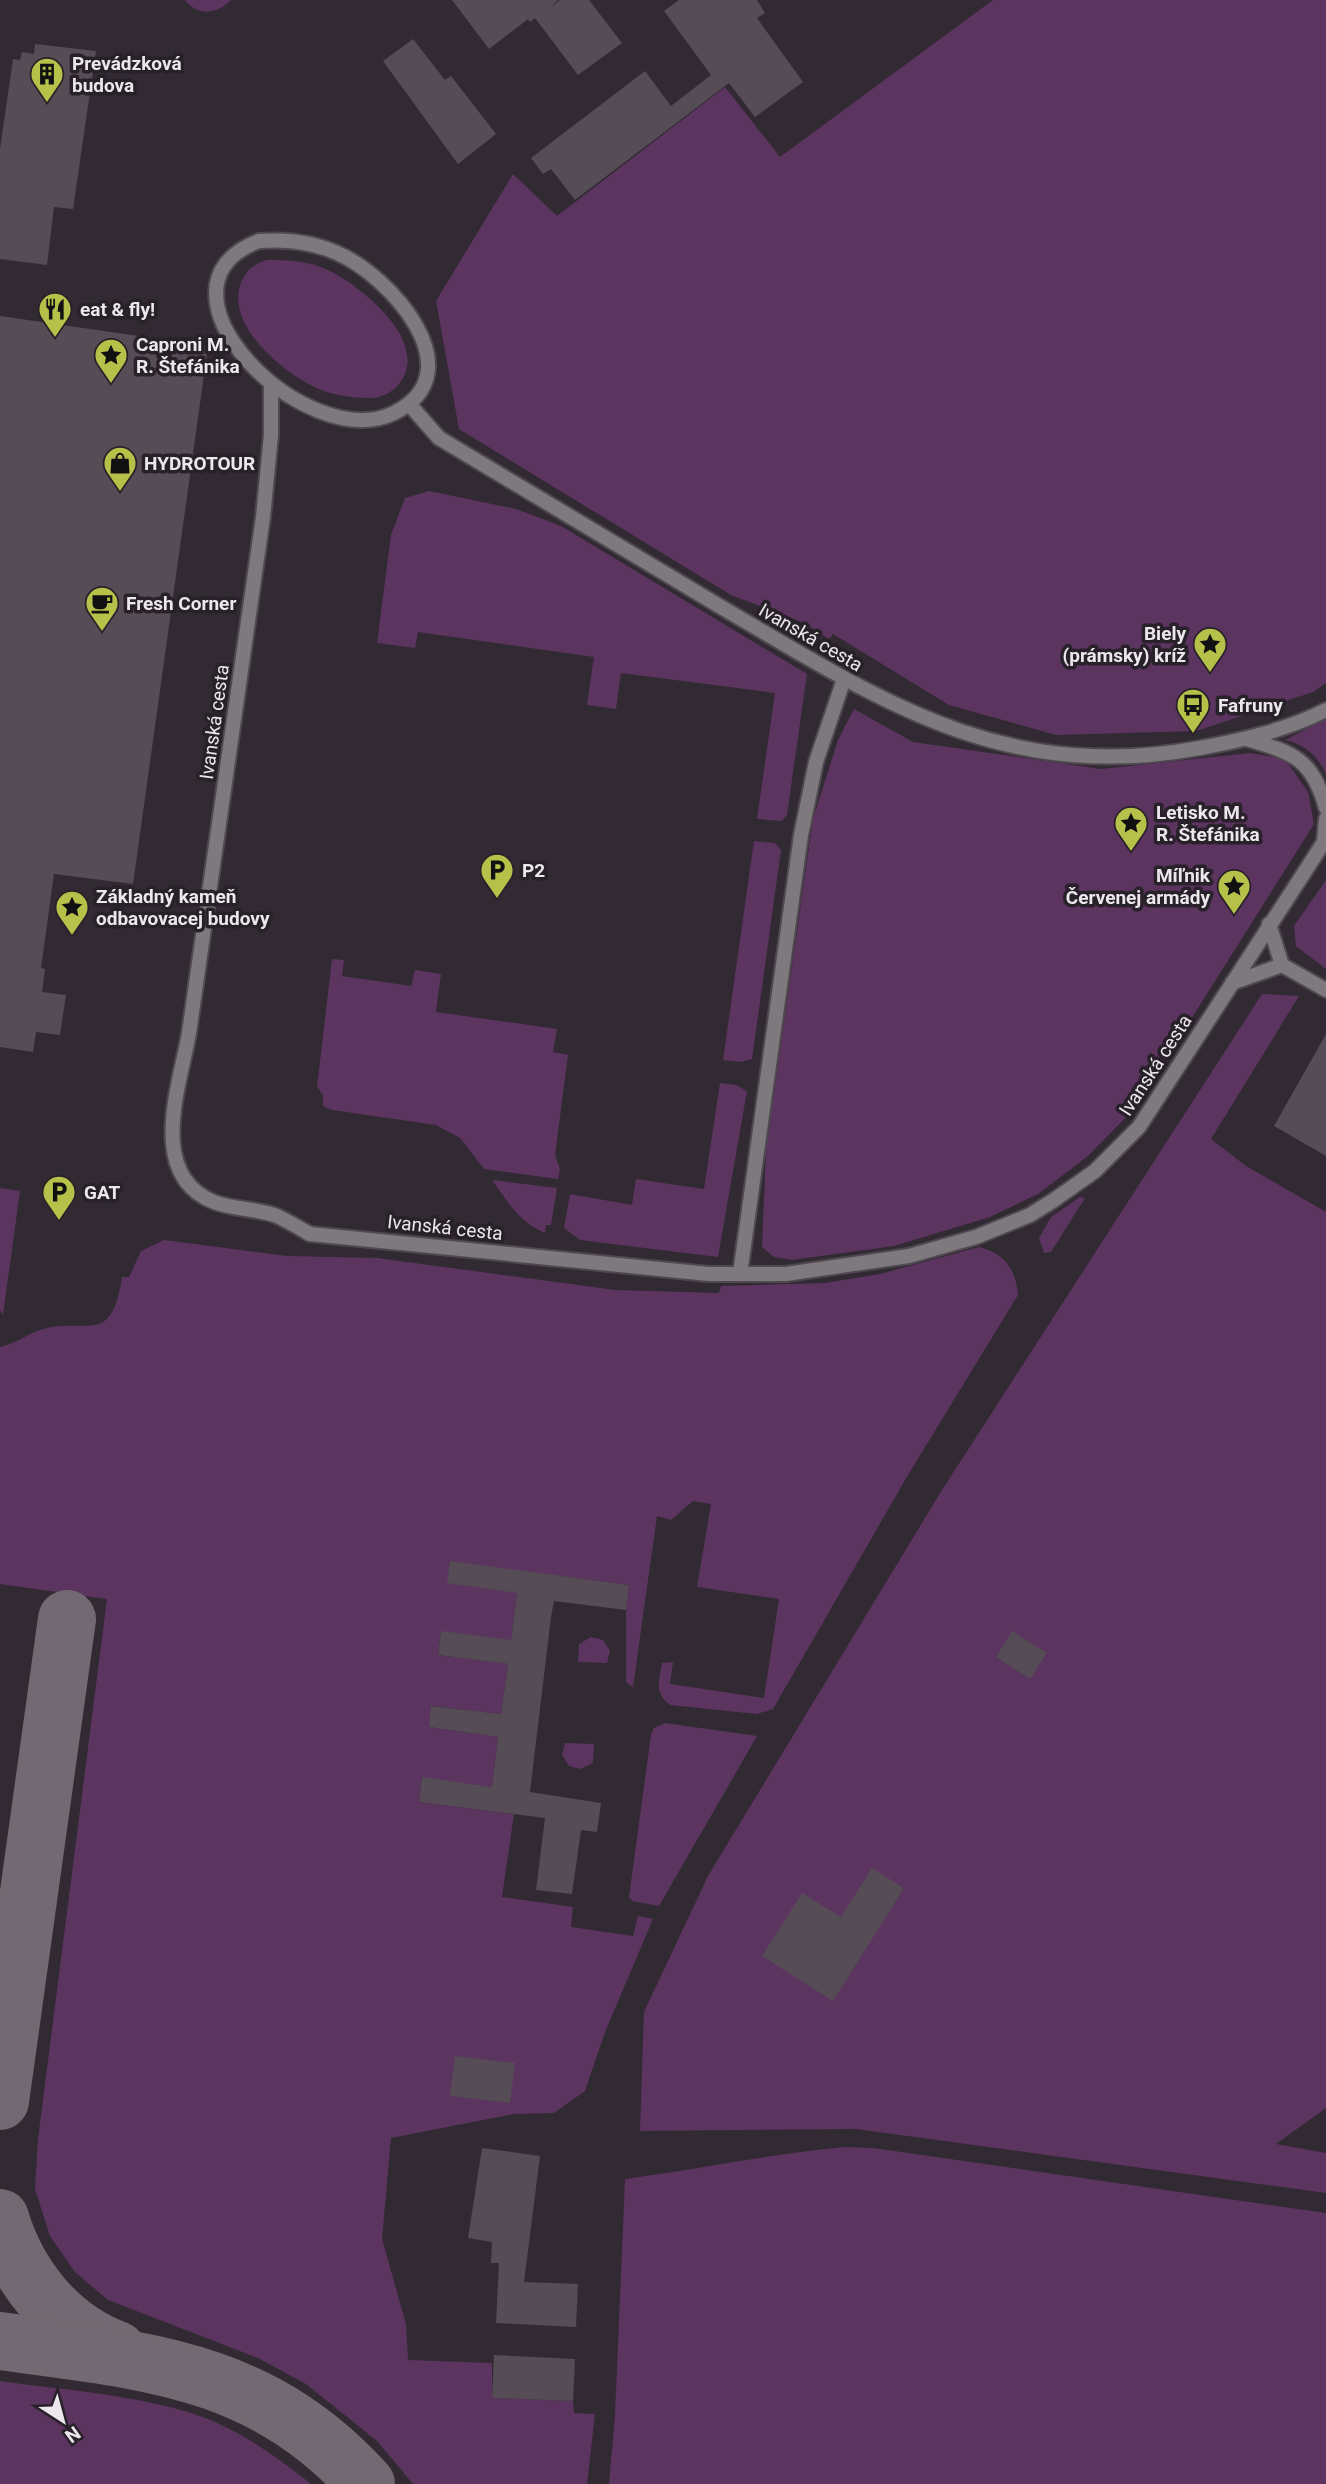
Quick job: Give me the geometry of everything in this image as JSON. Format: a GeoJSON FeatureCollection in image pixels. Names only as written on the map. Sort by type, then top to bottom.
{"type":"FeatureCollection","features":[{"type":"Feature","properties":{"kind":"street"},"geometry":{"type":"LineString","coordinates":[[260,241],[294,241],[337,253],[357,263],[388,287],[414,319],[426,346],[424,383],[410,404],[379,418],[347,417],[304,404],[271,384],[243,357],[221,322],[216,295],[227,265],[242,249],[260,241]]}},
{"type":"Feature","properties":{"kind":"street","name":"Ivanská cesta"},"geometry":{"type":"LineString","coordinates":[[271,384],[271,435],[262,517],[188,1037],[173,1117],[176,1163],[192,1188],[214,1202],[275,1215],[310,1234],[709,1274],[786,1274],[874,1263],[976,1237],[1030,1214],[1054,1200],[1095,1171],[1139,1127],[1325,840],[1326,819]]}},
{"type":"Feature","properties":{"kind":"street","name":"Ivanská cesta"},"geometry":{"type":"LineString","coordinates":[[410,404],[439,438],[844,679],[939,726],[990,743],[1027,750],[1101,756],[1174,753],[1247,739],[1326,709]]}},
{"type":"Feature","properties":{"kind":"street"},"geometry":{"type":"LineString","coordinates":[[740,1274],[801,835],[816,762],[844,679]]}},
{"type":"Feature","properties":{"kind":"street"},"geometry":{"type":"LineString","coordinates":[[1247,739],[1298,757],[1320,785],[1326,808]]}},
{"type":"Feature","properties":{"kind":"street"},"geometry":{"type":"LineString","coordinates":[[1269,924],[1282,965],[1326,990]]}},
{"type":"Feature","properties":{"kind":"street"},"geometry":{"type":"LineString","coordinates":[[1232,983],[1282,965]]}},
{"type":"Feature","properties":{"kind":"shaded area"},"geometry":{"type":"Polygon","coordinates":[[[185,0],[231,0],[226,5],[208,12],[196,9],[185,0]]]}},
{"type":"Feature","properties":{"kind":"shaded area"},"geometry":{"type":"Polygon","coordinates":[[[993,0],[1326,0],[1326,683],[1313,692],[1196,731],[1056,735],[949,705],[833,634],[829,639],[805,623],[731,595],[459,429],[436,301],[513,174],[557,216],[725,87],[780,157],[993,0]]]}},
{"type":"Feature","properties":{"kind":"shaded area"},"geometry":{"type":"Polygon","coordinates":[[[267,260],[299,262],[323,268],[344,279],[375,303],[400,334],[407,351],[407,368],[396,388],[376,398],[335,394],[305,382],[266,352],[245,324],[239,309],[238,294],[248,271],[267,260]]]}},
{"type":"Feature","properties":{"kind":"shaded area"},"geometry":{"type":"Polygon","coordinates":[[[429,491],[516,509],[561,526],[807,674],[787,815],[781,821],[757,819],[775,693],[621,673],[616,709],[587,705],[594,657],[418,632],[415,648],[377,643],[391,535],[405,498],[429,491]]]}},
{"type":"Feature","properties":{"kind":"shaded area"},"geometry":{"type":"Polygon","coordinates":[[[854,709],[913,742],[1101,769],[1250,753],[1285,759],[1308,792],[1314,824],[1135,1108],[1088,1156],[1038,1194],[990,1217],[894,1246],[792,1260],[774,1257],[762,1247],[766,1150],[813,819],[838,740],[854,709]]]}},
{"type":"Feature","properties":{"kind":"shaded area"},"geometry":{"type":"Polygon","coordinates":[[[1326,719],[1326,774],[1310,752],[1285,740],[1326,719]]]}},
{"type":"Feature","properties":{"kind":"shaded area"},"geometry":{"type":"Polygon","coordinates":[[[754,841],[775,843],[781,850],[752,1059],[741,1062],[723,1060],[754,841]]]}},
{"type":"Feature","properties":{"kind":"shaded area"},"geometry":{"type":"Polygon","coordinates":[[[1326,880],[1326,969],[1296,946],[1294,926],[1326,880]]]}},
{"type":"Feature","properties":{"kind":"shaded area"},"geometry":{"type":"Polygon","coordinates":[[[332,959],[344,960],[342,976],[411,986],[415,970],[441,974],[436,1012],[557,1029],[553,1052],[568,1055],[555,1155],[560,1169],[558,1179],[484,1169],[460,1138],[436,1125],[332,1110],[323,1106],[323,1095],[317,1087],[332,959]]]}},
{"type":"Feature","properties":{"kind":"shaded area"},"geometry":{"type":"Polygon","coordinates":[[[1262,994],[1299,996],[1211,1139],[1246,1166],[1326,1212],[1326,2108],[1276,2144],[1326,2153],[1326,2193],[856,2129],[640,2131],[644,2012],[708,1876],[942,1490],[1262,994]]]}},
{"type":"Feature","properties":{"kind":"shaded area"},"geometry":{"type":"Polygon","coordinates":[[[720,1083],[736,1085],[747,1091],[718,1257],[580,1240],[564,1228],[570,1194],[632,1205],[636,1179],[704,1189],[720,1083]]]}},
{"type":"Feature","properties":{"kind":"shaded area"},"geometry":{"type":"Polygon","coordinates":[[[492,1180],[557,1188],[551,1225],[546,1225],[545,1233],[521,1217],[492,1180]]]}},
{"type":"Feature","properties":{"kind":"shaded area"},"geometry":{"type":"Polygon","coordinates":[[[0,1188],[20,1191],[3,1315],[0,1310],[0,1188]]]}},
{"type":"Feature","properties":{"kind":"shaded area"},"geometry":{"type":"Polygon","coordinates":[[[1080,1197],[1085,1198],[1051,1252],[1044,1253],[1039,1238],[1051,1217],[1080,1197]]]}},
{"type":"Feature","properties":{"kind":"shaded area"},"geometry":{"type":"Polygon","coordinates":[[[164,1240],[287,1256],[377,1258],[615,1290],[719,1293],[721,1286],[825,1283],[880,1274],[979,1247],[1002,1258],[1015,1277],[1018,1295],[908,1475],[773,1709],[757,1714],[670,1705],[660,1691],[662,1663],[673,1662],[670,1684],[764,1698],[779,1599],[697,1587],[711,1504],[693,1501],[671,1520],[657,1516],[633,1687],[626,1682],[626,1610],[629,1585],[451,1562],[517,1593],[511,1640],[441,1632],[438,1655],[508,1664],[501,1714],[432,1706],[429,1727],[498,1737],[492,1787],[422,1778],[419,1802],[514,1814],[502,1897],[573,1907],[571,1927],[633,1936],[638,1916],[653,1919],[605,2032],[585,2091],[554,2113],[514,2114],[391,2138],[382,2239],[406,2324],[408,2360],[492,2363],[492,2398],[573,2401],[574,2413],[595,2414],[587,2484],[413,2484],[377,2441],[306,2384],[258,2358],[108,2300],[75,2272],[50,2236],[35,2189],[38,2139],[107,1599],[0,1584],[0,1347],[56,1326],[94,1325],[103,1322],[111,1314],[117,1300],[122,1277],[129,1277],[141,1251],[164,1240]]]}},
{"type":"Feature","properties":{"kind":"shaded area"},"geometry":{"type":"Polygon","coordinates":[[[591,1637],[603,1640],[610,1651],[607,1663],[578,1662],[579,1644],[591,1637]]]}},
{"type":"Feature","properties":{"kind":"shaded area"},"geometry":{"type":"Polygon","coordinates":[[[665,1723],[757,1736],[659,1906],[632,1901],[629,1897],[651,1735],[654,1728],[665,1723]]]}},
{"type":"Feature","properties":{"kind":"shaded area"},"geometry":{"type":"Polygon","coordinates":[[[565,1743],[594,1744],[593,1763],[580,1769],[569,1766],[562,1755],[565,1743]]]}},
{"type":"Feature","properties":{"kind":"shaded area"},"geometry":{"type":"Polygon","coordinates":[[[843,2147],[873,2148],[1326,2213],[1326,2484],[609,2484],[615,2415],[625,2179],[843,2147]]]}},
{"type":"Feature","properties":{"kind":"shaded area"},"geometry":{"type":"Polygon","coordinates":[[[0,2381],[120,2397],[191,2413],[254,2443],[311,2484],[0,2484],[0,2381]]]}},
{"type":"Feature","properties":{"kind":"building"},"geometry":{"type":"Polygon","coordinates":[[[452,0],[558,0],[550,8],[560,0],[589,0],[622,43],[578,75],[535,18],[530,22],[528,19],[489,49],[452,0]]]}},
{"type":"Feature","properties":{"kind":"building"},"geometry":{"type":"Polygon","coordinates":[[[679,0],[757,0],[765,13],[757,18],[803,82],[755,117],[729,83],[575,200],[551,169],[543,174],[531,158],[645,71],[671,106],[711,75],[664,11],[679,0]]]}},
{"type":"Feature","properties":{"kind":"building"},"geometry":{"type":"Polygon","coordinates":[[[413,39],[445,80],[451,76],[496,134],[458,164],[383,61],[413,39]]]}},
{"type":"Feature","properties":{"kind":"building","name":"Prevádzková budova"},"geometry":{"type":"Polygon","coordinates":[[[35,44],[96,51],[73,209],[54,207],[47,265],[0,259],[0,149],[13,59],[20,60],[22,52],[34,54],[35,44]]]}},
{"type":"Feature","properties":{"kind":"building"},"geometry":{"type":"Polygon","coordinates":[[[0,316],[208,346],[133,884],[54,874],[41,968],[45,969],[42,992],[66,995],[60,1035],[36,1032],[33,1052],[0,1047],[0,316]]]}},
{"type":"Feature","properties":{"kind":"building"},"geometry":{"type":"Polygon","coordinates":[[[1326,1034],[1326,1156],[1274,1126],[1326,1034]]]}},
{"type":"Feature","properties":{"kind":"building"},"geometry":{"type":"Polygon","coordinates":[[[450,1561],[629,1585],[626,1610],[554,1601],[551,1617],[530,1792],[601,1803],[597,1832],[581,1830],[572,1894],[536,1890],[545,1818],[419,1802],[422,1777],[492,1787],[498,1737],[429,1727],[431,1706],[501,1714],[508,1664],[438,1655],[441,1631],[511,1640],[517,1593],[447,1583],[450,1561]]]}},
{"type":"Feature","properties":{"kind":"building"},"geometry":{"type":"Polygon","coordinates":[[[1012,1631],[1047,1653],[1030,1679],[996,1657],[1012,1631]]]}},
{"type":"Feature","properties":{"kind":"building"},"geometry":{"type":"Polygon","coordinates":[[[872,1868],[904,1888],[833,2001],[762,1956],[802,1893],[841,1917],[872,1868]]]}},
{"type":"Feature","properties":{"kind":"building"},"geometry":{"type":"Polygon","coordinates":[[[455,2056],[515,2063],[510,2103],[450,2096],[455,2056]]]}},
{"type":"Feature","properties":{"kind":"building"},"geometry":{"type":"Polygon","coordinates":[[[482,2148],[540,2156],[524,2282],[578,2284],[576,2327],[496,2323],[499,2263],[491,2263],[492,2242],[468,2238],[482,2148]]]}},
{"type":"Feature","properties":{"kind":"building"},"geometry":{"type":"Polygon","coordinates":[[[494,2355],[575,2359],[573,2401],[492,2398],[494,2355]]]}},
{"type":"Feature","properties":{"kind":"taxiway"},"geometry":{"type":"LineString","coordinates":[[0,2101],[67,1619]]}},
{"type":"Feature","properties":{"kind":"taxiway"},"geometry":{"type":"LineString","coordinates":[[0,2218],[17,2260],[43,2298],[77,2329],[117,2350]]}},
{"type":"Feature","properties":{"kind":"taxiway"},"geometry":{"type":"LineString","coordinates":[[0,2341],[152,2364],[198,2376],[242,2393],[284,2415],[326,2445],[366,2484]]}},
{"type":"Feature","properties":{"kind":"place","name":"Prevádzková budova"},"geometry":{"type":"Point","coordinates":[47,104]}},
{"type":"Feature","properties":{"kind":"place","name":"eat & fly!"},"geometry":{"type":"Point","coordinates":[55,339]}},
{"type":"Feature","properties":{"kind":"place","name":"Caproni M. R. Štefánika"},"geometry":{"type":"Point","coordinates":[111,385]}},
{"type":"Feature","properties":{"kind":"place","name":"HYDROTOUR"},"geometry":{"type":"Point","coordinates":[120,493]}},
{"type":"Feature","properties":{"kind":"place","name":"Fresh Corner"},"geometry":{"type":"Point","coordinates":[102,633]}},
{"type":"Feature","properties":{"kind":"place","name":"Biely (prámsky) kríž"},"geometry":{"type":"Point","coordinates":[1210,674]}},
{"type":"Feature","properties":{"kind":"place","name":"Fafruny"},"geometry":{"type":"Point","coordinates":[1193,735]}},
{"type":"Feature","properties":{"kind":"place","name":"Letisko M. R. Štefánika"},"geometry":{"type":"Point","coordinates":[1131,853]}},
{"type":"Feature","properties":{"kind":"place","name":"P2"},"geometry":{"type":"Point","coordinates":[497,900]}},
{"type":"Feature","properties":{"kind":"place","name":"Míľnik Červenej armády"},"geometry":{"type":"Point","coordinates":[1234,916]}},
{"type":"Feature","properties":{"kind":"place","name":"Základný kameň odbavovacej budovy"},"geometry":{"type":"Point","coordinates":[72,937]}},
{"type":"Feature","properties":{"kind":"place","name":"GAT"},"geometry":{"type":"Point","coordinates":[59,1222]}}]}
